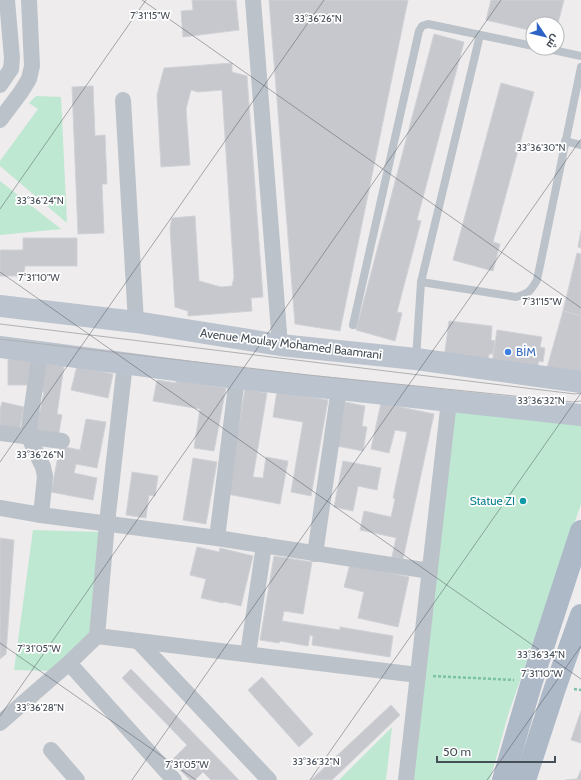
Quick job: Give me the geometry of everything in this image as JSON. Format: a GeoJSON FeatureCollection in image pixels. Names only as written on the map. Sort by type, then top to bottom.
{"type":"FeatureCollection","features":[{"type":"Feature","properties":{"kind":"main road"},"geometry":{"type":"LineString","coordinates":[[503,780],[532,681],[581,531]]}},
{"type":"Feature","properties":{"kind":"main road"},"geometry":{"type":"LineString","coordinates":[[526,780],[555,688],[581,615]]}},
{"type":"Feature","properties":{"kind":"street"},"geometry":{"type":"LineString","coordinates":[[0,85],[11,69],[12,63],[7,0]]}},
{"type":"Feature","properties":{"kind":"street"},"geometry":{"type":"LineString","coordinates":[[0,120],[29,79],[32,66],[29,0]]}},
{"type":"Feature","properties":{"kind":"street"},"geometry":{"type":"LineString","coordinates":[[253,0],[280,345]]}},
{"type":"Feature","properties":{"kind":"street"},"geometry":{"type":"LineString","coordinates":[[123,100],[136,322]]}},
{"type":"Feature","properties":{"kind":"street","name":"Avenue Moulay Mohamed Baamrani"},"geometry":{"type":"LineString","coordinates":[[0,306],[136,322],[280,345],[416,359],[581,382]]}},
{"type":"Feature","properties":{"kind":"street"},"geometry":{"type":"LineString","coordinates":[[0,347],[237,378],[581,415]]}},
{"type":"Feature","properties":{"kind":"street"},"geometry":{"type":"LineString","coordinates":[[40,352],[29,436],[43,467],[45,476],[41,515]]}},
{"type":"Feature","properties":{"kind":"street"},"geometry":{"type":"LineString","coordinates":[[0,723],[69,663],[97,636],[107,523],[125,363]]}},
{"type":"Feature","properties":{"kind":"street"},"geometry":{"type":"LineString","coordinates":[[217,538],[237,378]]}},
{"type":"Feature","properties":{"kind":"street"},"geometry":{"type":"LineString","coordinates":[[315,554],[339,389]]}},
{"type":"Feature","properties":{"kind":"street"},"geometry":{"type":"LineString","coordinates":[[406,780],[449,401]]}},
{"type":"Feature","properties":{"kind":"street"},"geometry":{"type":"LineString","coordinates":[[0,433],[62,441]]}},
{"type":"Feature","properties":{"kind":"street"},"geometry":{"type":"LineString","coordinates":[[0,508],[41,515],[217,538],[430,571]]}},
{"type":"Feature","properties":{"kind":"street"},"geometry":{"type":"LineString","coordinates":[[248,654],[264,545]]}},
{"type":"Feature","properties":{"kind":"street"},"geometry":{"type":"LineString","coordinates":[[97,636],[418,675]]}},
{"type":"Feature","properties":{"kind":"street"},"geometry":{"type":"LineString","coordinates":[[138,641],[269,780]]}},
{"type":"Feature","properties":{"kind":"street"},"geometry":{"type":"LineString","coordinates":[[69,663],[174,780]]}},
{"type":"Feature","properties":{"kind":"street"},"geometry":{"type":"LineString","coordinates":[[51,750],[76,780]]}},
{"type":"Feature","properties":{"kind":"lane"},"geometry":{"type":"LineString","coordinates":[[353,324],[419,30],[422,26],[428,24],[525,44]]}},
{"type":"Feature","properties":{"kind":"lane"},"geometry":{"type":"LineString","coordinates":[[416,359],[421,282],[480,35]]}},
{"type":"Feature","properties":{"kind":"lane"},"geometry":{"type":"LineString","coordinates":[[565,53],[581,56]]}},
{"type":"Feature","properties":{"kind":"lane"},"geometry":{"type":"LineString","coordinates":[[421,282],[516,297],[532,290],[537,280],[581,67]]}},
{"type":"Feature","properties":{"kind":"lane"},"geometry":{"type":"LineString","coordinates":[[565,141],[581,145]]}},
{"type":"Feature","properties":{"kind":"path"},"geometry":{"type":"LineString","coordinates":[[418,675],[532,681]]}},
{"type":"Feature","properties":{"kind":"green space"},"geometry":{"type":"Polygon","coordinates":[[[36,96],[61,97],[67,223],[0,166],[0,161],[38,109],[29,103],[36,96]]]}},
{"type":"Feature","properties":{"kind":"green space"},"geometry":{"type":"Polygon","coordinates":[[[0,181],[61,229],[0,235],[0,181]]]}},
{"type":"Feature","properties":{"kind":"green space"},"geometry":{"type":"Polygon","coordinates":[[[451,401],[581,419],[581,504],[508,715],[490,780],[401,780],[451,401]]]}},
{"type":"Feature","properties":{"kind":"green space"},"geometry":{"type":"Polygon","coordinates":[[[33,530],[98,532],[97,636],[48,671],[14,670],[33,530]]]}},
{"type":"Feature","properties":{"kind":"green space"},"geometry":{"type":"Polygon","coordinates":[[[392,727],[386,780],[339,780],[392,727]]]}},
{"type":"Feature","properties":{"kind":"building"},"geometry":{"type":"Polygon","coordinates":[[[192,0],[236,0],[239,30],[183,37],[181,11],[193,10],[192,0]]]}},
{"type":"Feature","properties":{"kind":"building"},"geometry":{"type":"Polygon","coordinates":[[[269,0],[408,0],[340,331],[295,324],[269,0]]]}},
{"type":"Feature","properties":{"kind":"building"},"geometry":{"type":"Polygon","coordinates":[[[491,0],[564,0],[560,16],[525,16],[525,29],[486,20],[491,0]]]}},
{"type":"Feature","properties":{"kind":"building"},"geometry":{"type":"Polygon","coordinates":[[[434,34],[464,42],[417,220],[421,221],[397,312],[402,313],[395,341],[356,330],[434,34]]]}},
{"type":"Feature","properties":{"kind":"building"},"geometry":{"type":"Polygon","coordinates":[[[232,63],[232,72],[247,76],[263,297],[251,298],[252,311],[188,316],[188,311],[175,307],[170,228],[172,218],[195,216],[199,281],[221,287],[232,286],[234,277],[222,90],[198,92],[191,90],[186,109],[190,165],[161,167],[157,95],[164,68],[232,63]]]}},
{"type":"Feature","properties":{"kind":"building"},"geometry":{"type":"Polygon","coordinates":[[[501,83],[534,92],[493,242],[500,244],[493,271],[453,260],[501,83]]]}},
{"type":"Feature","properties":{"kind":"building"},"geometry":{"type":"Polygon","coordinates":[[[93,86],[95,136],[105,135],[107,184],[102,184],[104,233],[78,234],[72,87],[93,86]]]}},
{"type":"Feature","properties":{"kind":"building"},"geometry":{"type":"Polygon","coordinates":[[[581,231],[581,248],[578,247],[581,231]]]}},
{"type":"Feature","properties":{"kind":"building"},"geometry":{"type":"Polygon","coordinates":[[[23,238],[77,238],[77,266],[25,266],[24,276],[0,276],[0,250],[23,250],[23,238]]]}},
{"type":"Feature","properties":{"kind":"building"},"geometry":{"type":"Polygon","coordinates":[[[577,253],[581,254],[581,316],[563,311],[577,253]]]}},
{"type":"Feature","properties":{"kind":"building"},"geometry":{"type":"Polygon","coordinates":[[[563,311],[581,316],[581,373],[547,368],[563,311]]]}},
{"type":"Feature","properties":{"kind":"building"},"geometry":{"type":"Polygon","coordinates":[[[449,321],[492,326],[491,340],[495,341],[493,354],[489,354],[488,363],[444,358],[449,321]]]}},
{"type":"Feature","properties":{"kind":"building"},"geometry":{"type":"Polygon","coordinates":[[[497,330],[542,337],[540,347],[545,348],[543,362],[539,361],[537,371],[492,364],[497,330]]]}},
{"type":"Feature","properties":{"kind":"building"},"geometry":{"type":"Polygon","coordinates":[[[8,359],[32,360],[31,385],[8,385],[8,359]]]}},
{"type":"Feature","properties":{"kind":"building"},"geometry":{"type":"Polygon","coordinates":[[[41,363],[64,366],[57,414],[62,415],[58,438],[34,434],[37,412],[40,412],[44,392],[37,391],[41,363]]]}},
{"type":"Feature","properties":{"kind":"building"},"geometry":{"type":"Polygon","coordinates":[[[77,366],[113,374],[108,398],[71,390],[77,366]]]}},
{"type":"Feature","properties":{"kind":"building"},"geometry":{"type":"Polygon","coordinates":[[[157,380],[176,383],[176,380],[226,388],[214,451],[194,448],[200,409],[153,401],[157,380]]]}},
{"type":"Feature","properties":{"kind":"building"},"geometry":{"type":"Polygon","coordinates":[[[245,389],[267,393],[253,477],[263,478],[266,457],[288,461],[280,504],[227,494],[245,389]]]}},
{"type":"Feature","properties":{"kind":"building"},"geometry":{"type":"Polygon","coordinates":[[[277,391],[328,400],[311,496],[291,492],[303,422],[273,417],[277,391]]]}},
{"type":"Feature","properties":{"kind":"building"},"geometry":{"type":"Polygon","coordinates":[[[2,402],[24,407],[19,432],[0,428],[0,409],[2,402]]]}},
{"type":"Feature","properties":{"kind":"building"},"geometry":{"type":"Polygon","coordinates":[[[345,402],[365,406],[362,426],[367,427],[363,451],[337,446],[345,402]]]}},
{"type":"Feature","properties":{"kind":"building"},"geometry":{"type":"Polygon","coordinates":[[[381,403],[434,414],[403,559],[392,557],[397,538],[360,530],[364,511],[391,517],[395,499],[393,498],[407,432],[395,430],[389,453],[371,449],[381,403]]]}},
{"type":"Feature","properties":{"kind":"building"},"geometry":{"type":"Polygon","coordinates":[[[86,419],[106,422],[97,468],[76,464],[74,473],[97,478],[93,500],[51,492],[60,446],[80,450],[86,419]]]}},
{"type":"Feature","properties":{"kind":"building"},"geometry":{"type":"Polygon","coordinates":[[[193,458],[217,462],[206,524],[183,520],[193,458]]]}},
{"type":"Feature","properties":{"kind":"building"},"geometry":{"type":"Polygon","coordinates":[[[343,461],[381,468],[377,490],[358,486],[353,511],[334,507],[343,461]]]}},
{"type":"Feature","properties":{"kind":"building"},"geometry":{"type":"Polygon","coordinates":[[[132,472],[158,476],[155,496],[149,495],[146,518],[126,515],[132,472]]]}},
{"type":"Feature","properties":{"kind":"building"},"geometry":{"type":"Polygon","coordinates":[[[0,538],[14,540],[6,654],[0,659],[0,538]]]}},
{"type":"Feature","properties":{"kind":"building"},"geometry":{"type":"Polygon","coordinates":[[[197,547],[219,552],[220,548],[253,556],[241,606],[201,598],[206,579],[190,575],[197,547]]]}},
{"type":"Feature","properties":{"kind":"building"},"geometry":{"type":"Polygon","coordinates":[[[274,556],[312,562],[303,614],[284,611],[282,621],[340,630],[340,627],[393,636],[390,657],[312,645],[313,636],[310,635],[308,646],[280,641],[279,643],[260,640],[274,556]]]}},
{"type":"Feature","properties":{"kind":"building"},"geometry":{"type":"Polygon","coordinates":[[[350,564],[409,577],[398,627],[358,618],[364,592],[344,587],[350,564]]]}},
{"type":"Feature","properties":{"kind":"building"},"geometry":{"type":"Polygon","coordinates":[[[131,669],[239,780],[211,780],[203,772],[195,780],[190,780],[171,761],[187,745],[122,678],[131,669]]]}},
{"type":"Feature","properties":{"kind":"building"},"geometry":{"type":"Polygon","coordinates":[[[262,677],[313,734],[299,747],[248,690],[262,677]]]}},
{"type":"Feature","properties":{"kind":"building"},"geometry":{"type":"Polygon","coordinates":[[[391,705],[400,715],[332,780],[311,780],[391,705]]]}},
{"type":"Feature","properties":{"kind":"building"},"geometry":{"type":"Polygon","coordinates":[[[581,711],[581,743],[571,740],[581,711]]]}},
{"type":"Feature","properties":{"kind":"building"},"geometry":{"type":"Polygon","coordinates":[[[581,770],[581,780],[566,780],[577,779],[581,770]]]}},
{"type":"Feature","properties":{"kind":"tram line"},"geometry":{"type":"LineString","coordinates":[[0,324],[575,394],[581,393]]}},
{"type":"Feature","properties":{"kind":"tram line"},"geometry":{"type":"LineString","coordinates":[[0,339],[308,375],[573,402],[581,401]]}},
{"type":"Feature","properties":{"kind":"place","name":"BİM"},"geometry":{"type":"Point","coordinates":[508,352]}},
{"type":"Feature","properties":{"kind":"place","name":"Statue ZI"},"geometry":{"type":"Point","coordinates":[523,501]}}]}
